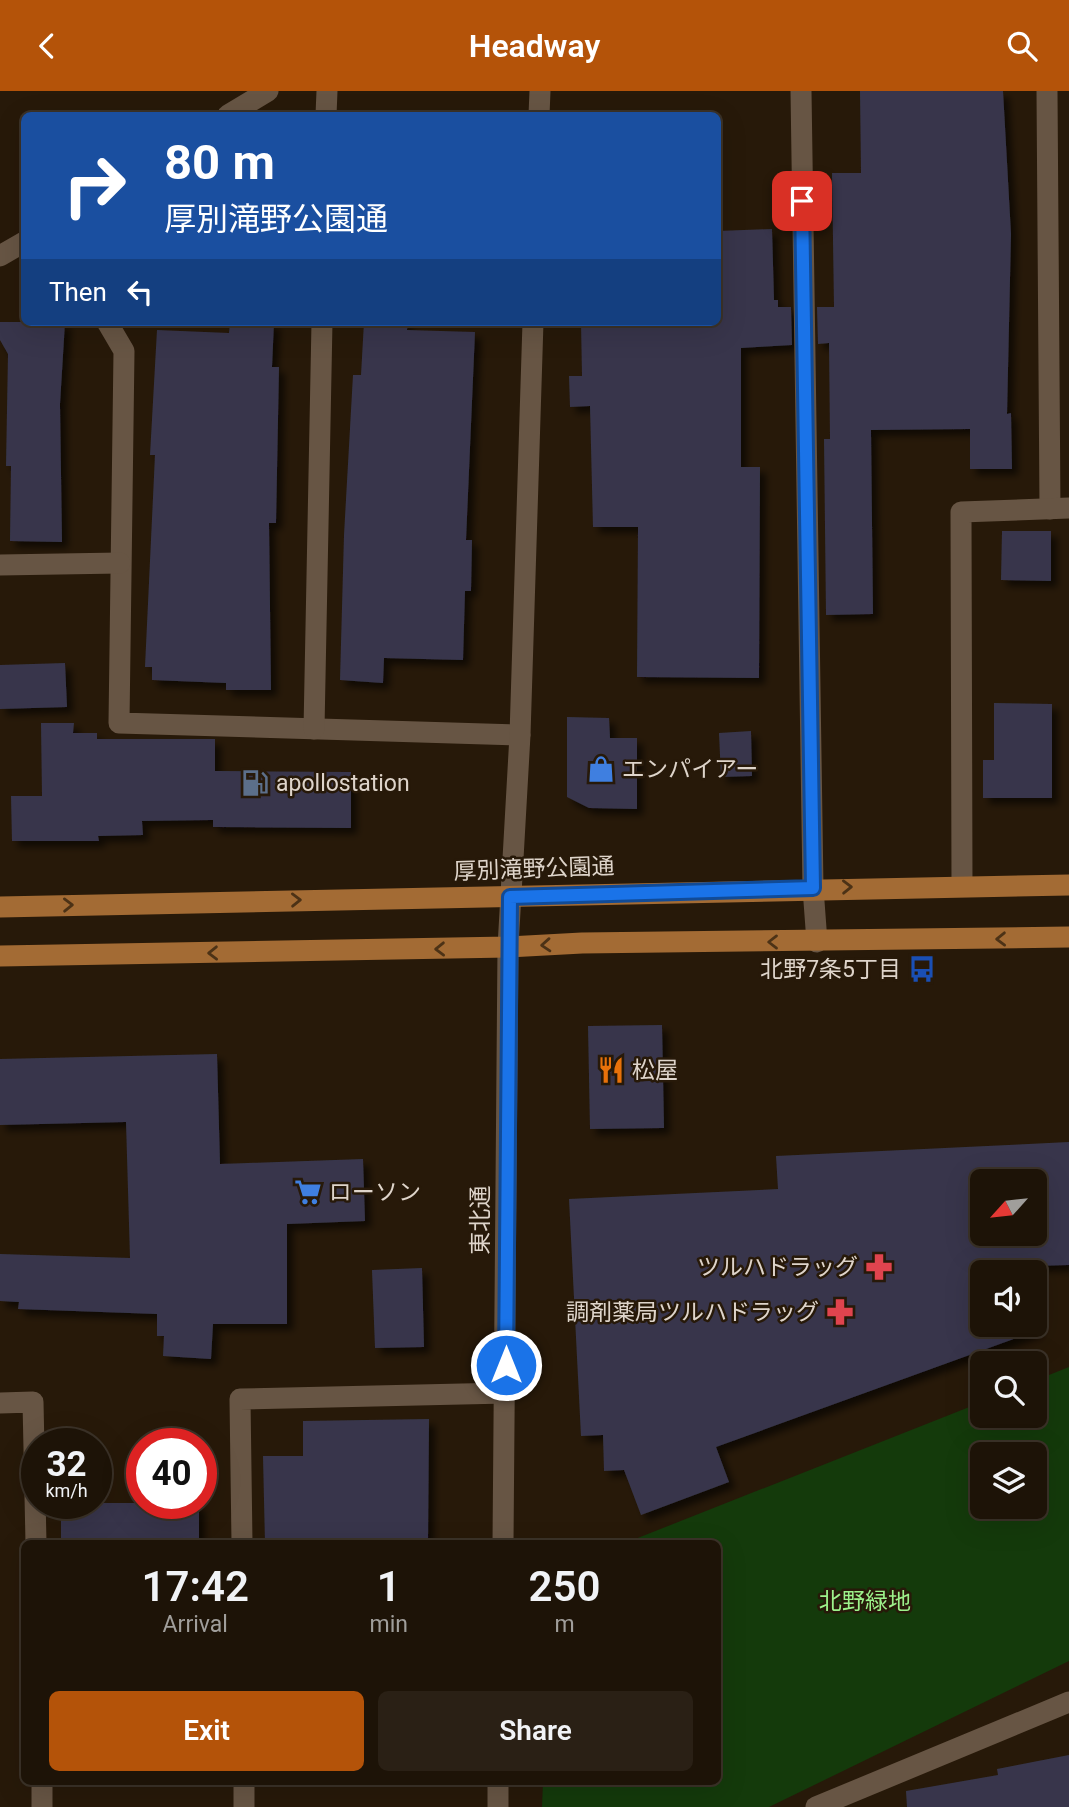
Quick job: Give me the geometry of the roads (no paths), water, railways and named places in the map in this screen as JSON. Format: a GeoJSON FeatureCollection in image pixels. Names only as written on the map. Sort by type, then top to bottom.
{"type":"FeatureCollection","features":[{"type":"Feature","properties":{"kind":"main road","name":"厚別滝野公園通"},"geometry":{"type":"LineString","coordinates":[[0,907],[813,888],[1069,885]]}},
{"type":"Feature","properties":{"kind":"main road"},"geometry":{"type":"LineString","coordinates":[[0,956],[508,947],[582,943],[1069,937]]}},
{"type":"Feature","properties":{"kind":"street"},"geometry":{"type":"LineString","coordinates":[[233,112],[268,91]]}},
{"type":"Feature","properties":{"kind":"street"},"geometry":{"type":"LineString","coordinates":[[326,112],[327,91]]}},
{"type":"Feature","properties":{"kind":"street"},"geometry":{"type":"LineString","coordinates":[[539,112],[540,91]]}},
{"type":"Feature","properties":{"kind":"street"},"geometry":{"type":"LineString","coordinates":[[801,91],[813,888],[817,942]]}},
{"type":"Feature","properties":{"kind":"street"},"geometry":{"type":"LineString","coordinates":[[962,886],[961,512],[1060,508],[1047,91]]}},
{"type":"Feature","properties":{"kind":"street"},"geometry":{"type":"LineString","coordinates":[[0,256],[21,243]]}},
{"type":"Feature","properties":{"kind":"street"},"geometry":{"type":"LineString","coordinates":[[109,326],[124,351],[119,723],[520,735]]}},
{"type":"Feature","properties":{"kind":"street"},"geometry":{"type":"LineString","coordinates":[[314,729],[322,326]]}},
{"type":"Feature","properties":{"kind":"street","name":"東北通"},"geometry":{"type":"LineString","coordinates":[[503,1540],[508,947],[520,735],[533,326]]}},
{"type":"Feature","properties":{"kind":"street"},"geometry":{"type":"LineString","coordinates":[[0,565],[120,563]]}},
{"type":"Feature","properties":{"kind":"street"},"geometry":{"type":"LineString","coordinates":[[242,1540],[240,1398],[506,1393]]}},
{"type":"Feature","properties":{"kind":"street"},"geometry":{"type":"LineString","coordinates":[[0,1403],[33,1402],[36,1540]]}},
{"type":"Feature","properties":{"kind":"street"},"geometry":{"type":"LineString","coordinates":[[824,1805],[1069,1702]]}},
{"type":"Feature","properties":{"kind":"street"},"geometry":{"type":"LineString","coordinates":[[42,1785],[42,1807]]}},
{"type":"Feature","properties":{"kind":"street"},"geometry":{"type":"LineString","coordinates":[[244,1785],[244,1807]]}},
{"type":"Feature","properties":{"kind":"street"},"geometry":{"type":"LineString","coordinates":[[498,1807],[499,1785]]}},
{"type":"Feature","properties":{"kind":"place","name":"エンパイアー"},"geometry":{"type":"Point","coordinates":[601,769]}},
{"type":"Feature","properties":{"kind":"place","name":"apollostation"},"geometry":{"type":"Point","coordinates":[255,783]}},
{"type":"Feature","properties":{"kind":"place","name":"北野7条5丁目"},"geometry":{"type":"Point","coordinates":[922,969]}},
{"type":"Feature","properties":{"kind":"place","name":"松屋"},"geometry":{"type":"Point","coordinates":[611,1070]}},
{"type":"Feature","properties":{"kind":"place","name":"ローソン"},"geometry":{"type":"Point","coordinates":[308,1192]}},
{"type":"Feature","properties":{"kind":"place","name":"ツルハドラッグ"},"geometry":{"type":"Point","coordinates":[879,1267]}},
{"type":"Feature","properties":{"kind":"place","name":"調剤薬局ツルハドラッグ"},"geometry":{"type":"Point","coordinates":[840,1312]}},
{"type":"Feature","properties":{"kind":"park label","name":"北野緑地"},"geometry":{"type":"Point","coordinates":[865,1601]}}]}
